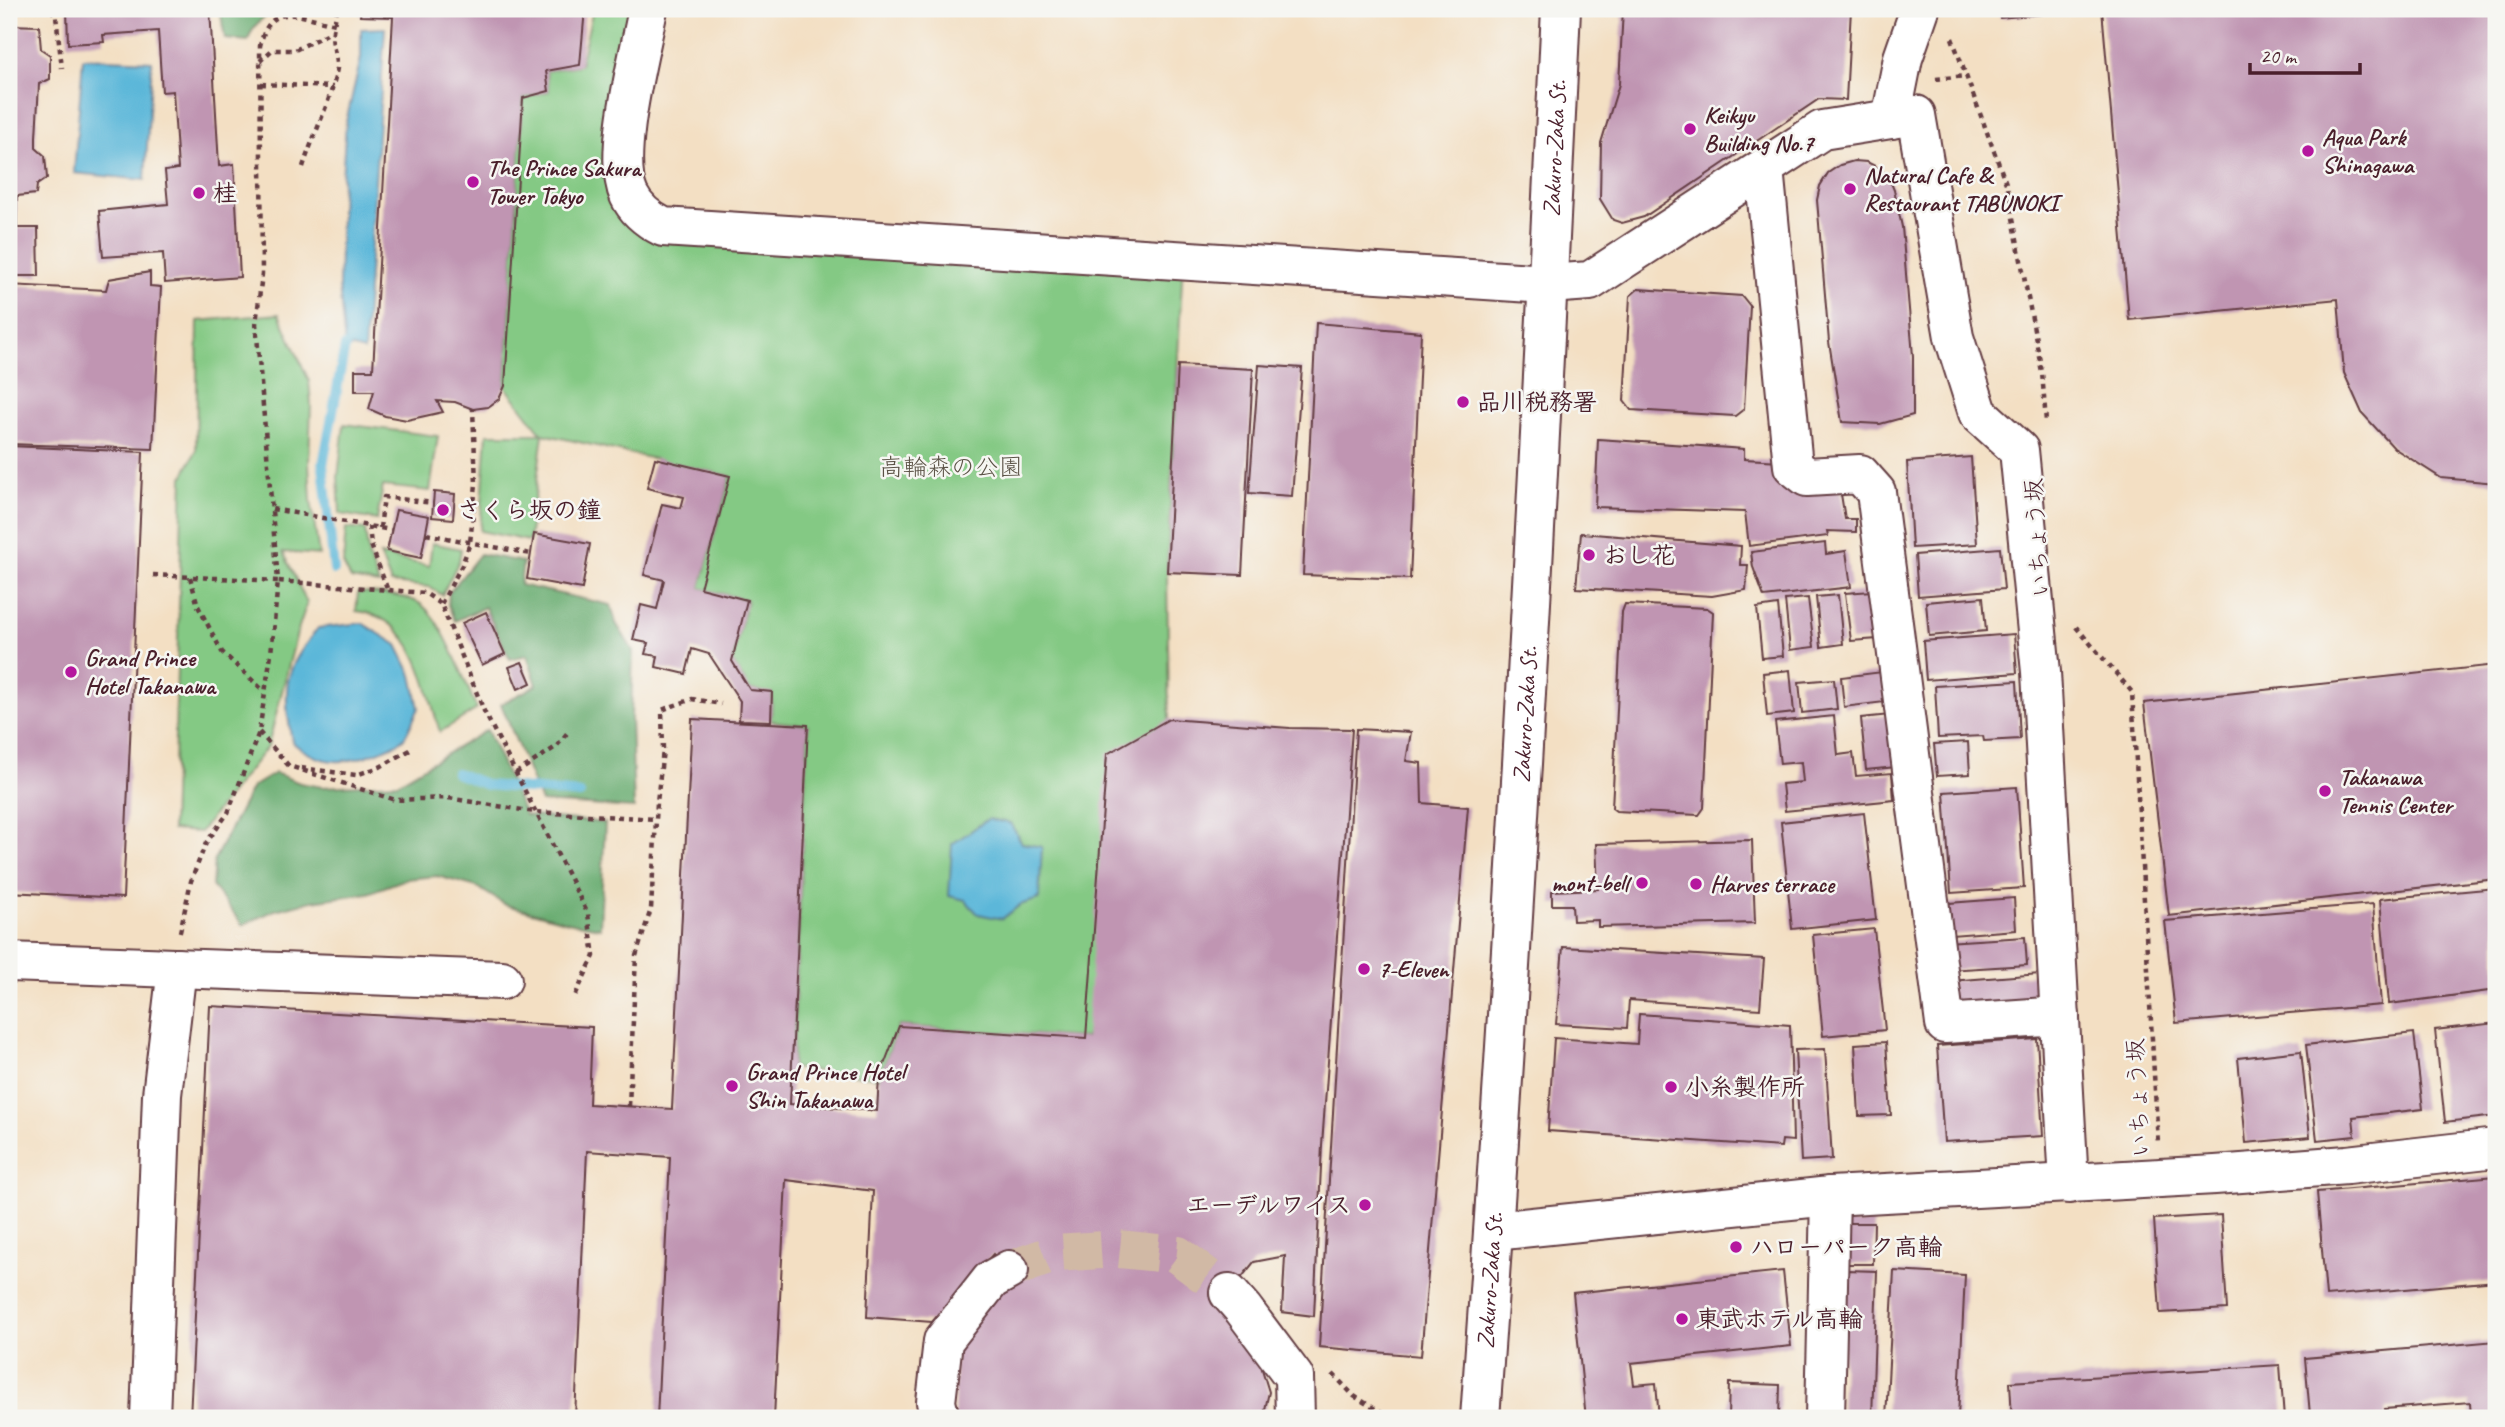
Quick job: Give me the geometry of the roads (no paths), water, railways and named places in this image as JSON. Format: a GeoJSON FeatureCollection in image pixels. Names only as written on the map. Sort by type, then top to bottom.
{"type":"FeatureCollection","features":[{"type":"Feature","properties":{"kind":"street"},"geometry":{"type":"LineString","coordinates":[[648,9],[624,135],[623,169],[629,195],[647,219],[663,227],[1548,284],[1590,281],[1822,130],[1916,115],[1954,337],[1978,413],[2019,450],[2041,672],[2069,1184]]}},
{"type":"Feature","properties":{"kind":"street","name":"Zakuro-Zaka St."},"geometry":{"type":"LineString","coordinates":[[1480,1418],[1494,1231],[1561,9]]}},
{"type":"Feature","properties":{"kind":"street"},"geometry":{"type":"LineString","coordinates":[[1891,119],[1903,58],[1935,20]]}},
{"type":"Feature","properties":{"kind":"street"},"geometry":{"type":"LineString","coordinates":[[1764,168],[1793,466],[1807,477],[1860,474],[1876,492],[1945,1024],[2060,1016]]}},
{"type":"Feature","properties":{"kind":"street"},"geometry":{"type":"LineString","coordinates":[[9,962],[502,980]]}},
{"type":"Feature","properties":{"kind":"street"},"geometry":{"type":"LineString","coordinates":[[150,1418],[162,1095],[177,968]]}},
{"type":"Feature","properties":{"kind":"street"},"geometry":{"type":"LineString","coordinates":[[1494,1231],[1830,1196],[2069,1184],[2347,1165],[2496,1148]]}},
{"type":"Feature","properties":{"kind":"street"},"geometry":{"type":"LineString","coordinates":[[1825,1418],[1830,1196]]}},
{"type":"Feature","properties":{"kind":"street"},"geometry":{"type":"LineString","coordinates":[[940,1418],[936,1402],[943,1341],[991,1280],[1009,1270]]}},
{"type":"Feature","properties":{"kind":"street"},"geometry":{"type":"LineString","coordinates":[[1229,1293],[1294,1377],[1295,1418]]}},
{"type":"Feature","properties":{"kind":"water"},"geometry":{"type":"Polygon","coordinates":[[[385,28],[364,351],[345,346],[339,286],[342,179],[346,122],[361,58],[361,29],[385,28]]]}},
{"type":"Feature","properties":{"kind":"water"},"geometry":{"type":"Polygon","coordinates":[[[83,58],[152,61],[145,180],[74,173],[83,58]]]}},
{"type":"Feature","properties":{"kind":"water"},"geometry":{"type":"Polygon","coordinates":[[[362,623],[397,645],[412,675],[419,708],[404,738],[396,744],[356,759],[324,760],[292,742],[287,707],[288,681],[297,657],[318,628],[362,623]]]}},
{"type":"Feature","properties":{"kind":"water"},"geometry":{"type":"Polygon","coordinates":[[[988,819],[1010,823],[1022,843],[1042,847],[1039,899],[1020,905],[1002,919],[978,914],[965,900],[949,896],[952,844],[988,819]]]}},
{"type":"Feature","properties":{"kind":"waterway"},"geometry":{"type":"LineString","coordinates":[[334,570],[323,465],[345,346]]}},
{"type":"Feature","properties":{"kind":"waterway"},"geometry":{"type":"LineString","coordinates":[[456,773],[487,785],[580,794]]}},
{"type":"Feature","properties":{"kind":"tunnel"},"geometry":{"type":"LineString","coordinates":[[1009,1270],[1056,1253],[1119,1249],[1178,1255],[1229,1293]]}},
{"type":"Feature","properties":{"kind":"place","name":"Keikyu Building No.7"},"geometry":{"type":"Point","coordinates":[1690,129]}},
{"type":"Feature","properties":{"kind":"place","name":"Aqua Park Shinagawa"},"geometry":{"type":"Point","coordinates":[2308,151]}},
{"type":"Feature","properties":{"kind":"place","name":"The Prince Sakura Tower Tokyo"},"geometry":{"type":"Point","coordinates":[473,182]}},
{"type":"Feature","properties":{"kind":"place","name":"Natural Cafe & Restaurant TABUNOKI"},"geometry":{"type":"Point","coordinates":[1850,189]}},
{"type":"Feature","properties":{"kind":"place","name":"桂"},"geometry":{"type":"Point","coordinates":[199,193]}},
{"type":"Feature","properties":{"kind":"place","name":"品川税務署"},"geometry":{"type":"Point","coordinates":[1463,402]}},
{"type":"Feature","properties":{"kind":"place","name":"さくら坂の鐘"},"geometry":{"type":"Point","coordinates":[443,510]}},
{"type":"Feature","properties":{"kind":"place","name":"おし花"},"geometry":{"type":"Point","coordinates":[1589,555]}},
{"type":"Feature","properties":{"kind":"place","name":"Grand Prince Hotel Takanawa"},"geometry":{"type":"Point","coordinates":[71,672]}},
{"type":"Feature","properties":{"kind":"place","name":"Takanawa Tennis Center"},"geometry":{"type":"Point","coordinates":[2325,791]}},
{"type":"Feature","properties":{"kind":"place","name":"mont-bell"},"geometry":{"type":"Point","coordinates":[1642,883]}},
{"type":"Feature","properties":{"kind":"place","name":"Harves terrace"},"geometry":{"type":"Point","coordinates":[1696,884]}},
{"type":"Feature","properties":{"kind":"place","name":"7-Eleven"},"geometry":{"type":"Point","coordinates":[1364,969]}},
{"type":"Feature","properties":{"kind":"place","name":"Grand Prince Hotel Shin Takanawa"},"geometry":{"type":"Point","coordinates":[732,1086]}},
{"type":"Feature","properties":{"kind":"place","name":"小糸製作所"},"geometry":{"type":"Point","coordinates":[1671,1087]}},
{"type":"Feature","properties":{"kind":"place","name":"エーデルワイス"},"geometry":{"type":"Point","coordinates":[1365,1205]}},
{"type":"Feature","properties":{"kind":"place","name":"ハローパーク高輪"},"geometry":{"type":"Point","coordinates":[1736,1247]}},
{"type":"Feature","properties":{"kind":"place","name":"東武ホテル高輪"},"geometry":{"type":"Point","coordinates":[1682,1319]}},
{"type":"Feature","properties":{"kind":"park label","name":"高輪森の公園"},"geometry":{"type":"Point","coordinates":[951,467]}}]}
